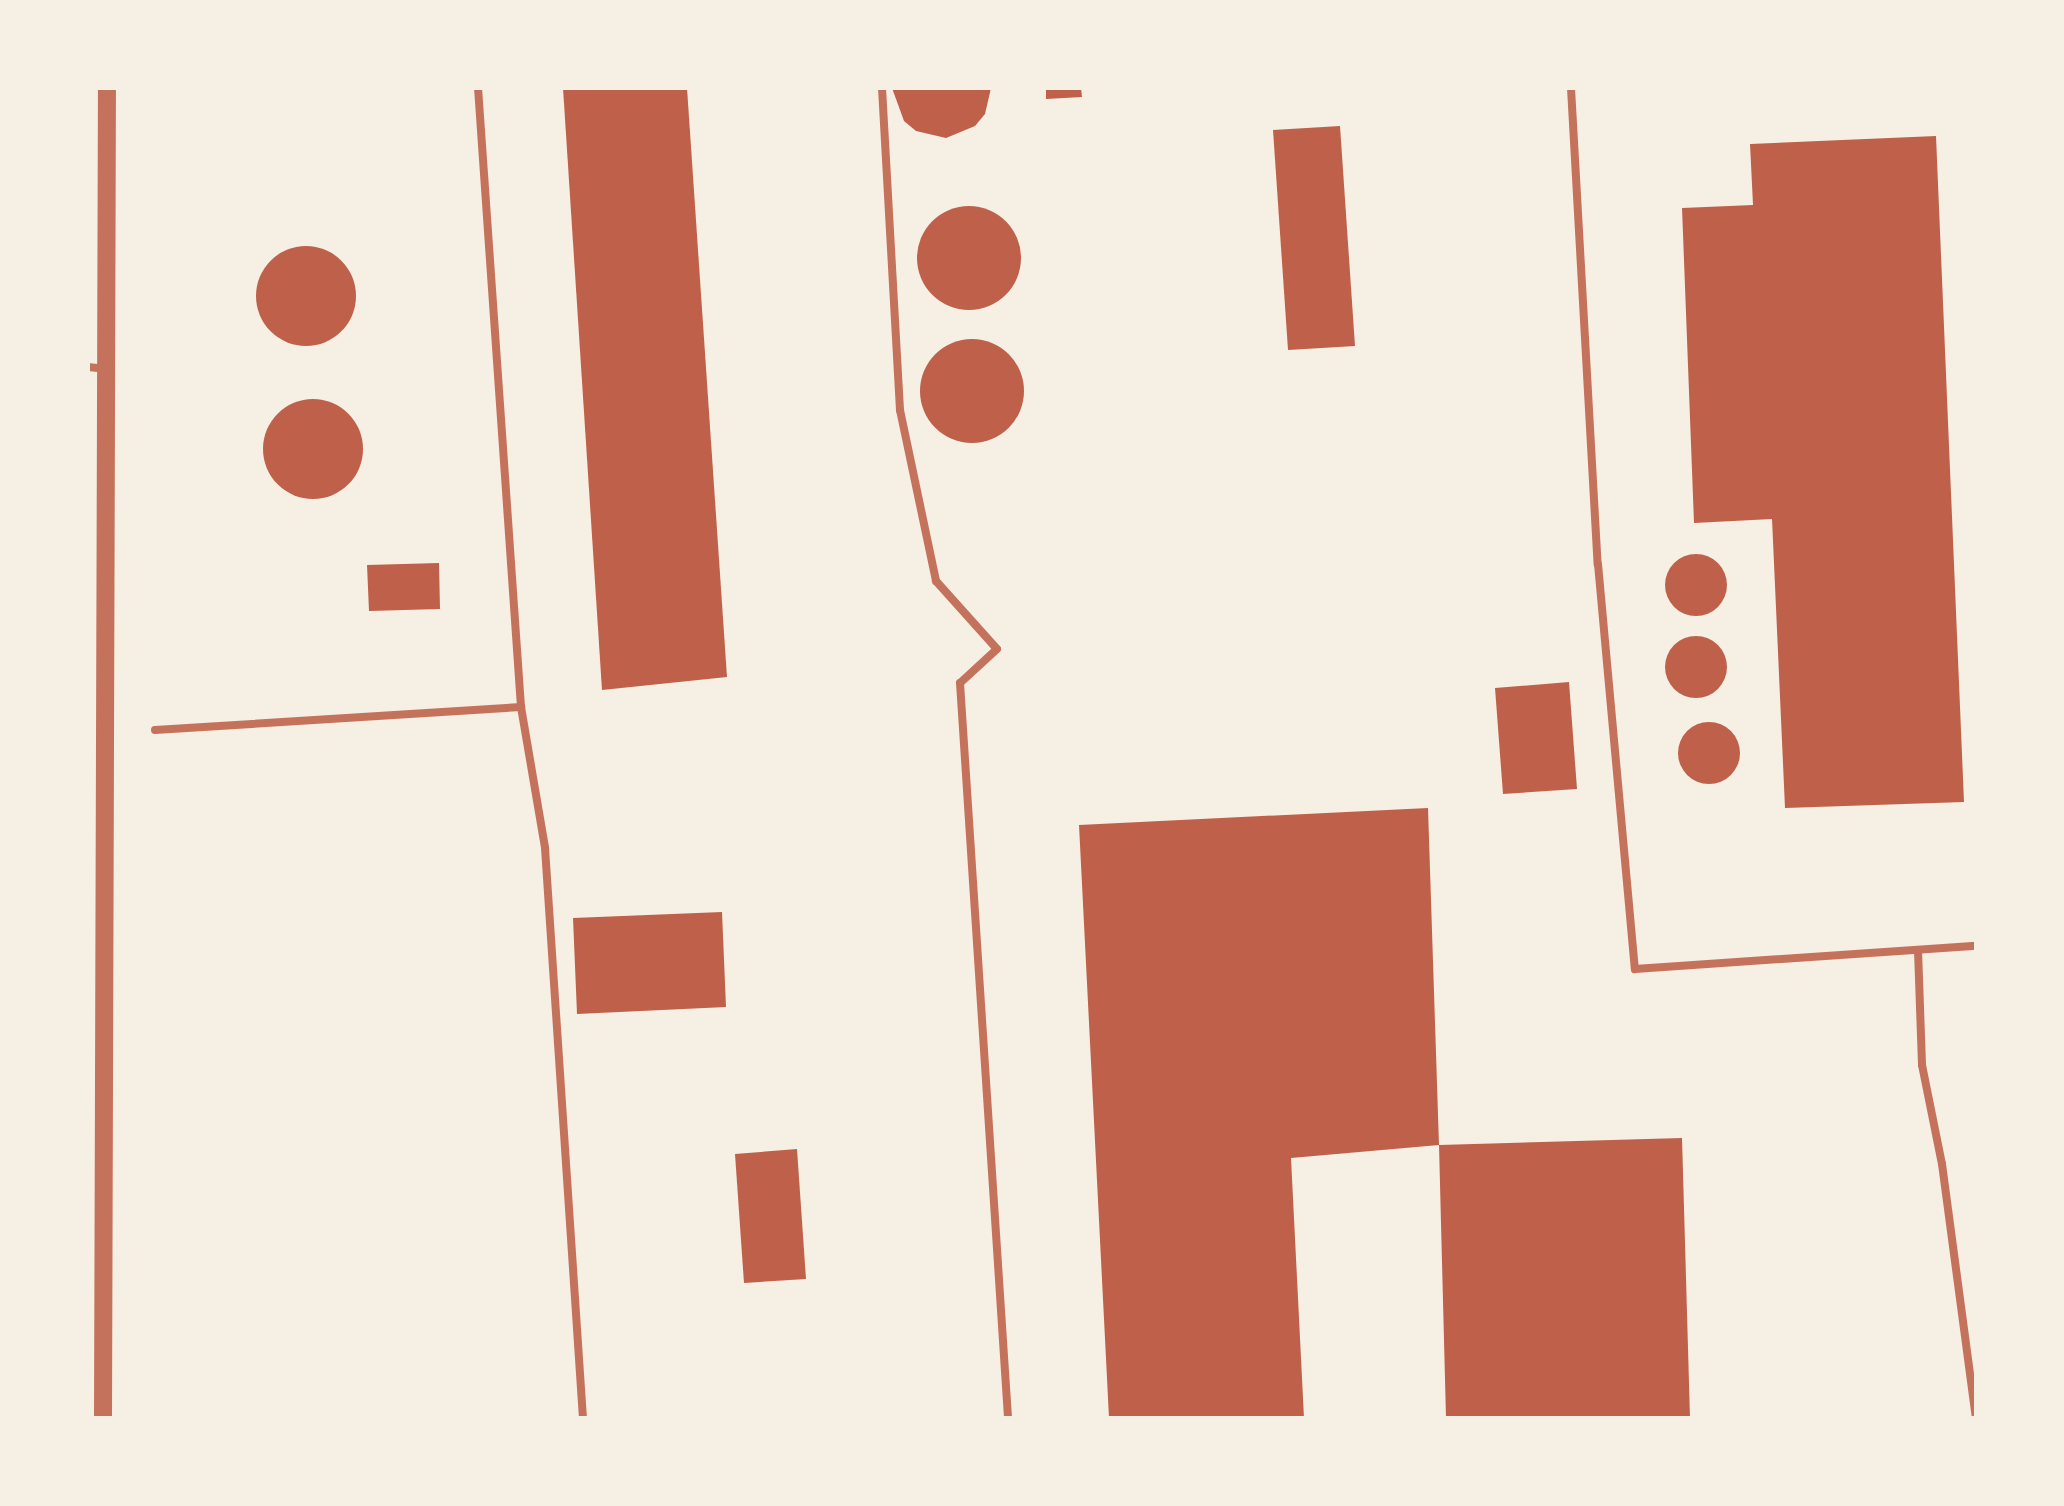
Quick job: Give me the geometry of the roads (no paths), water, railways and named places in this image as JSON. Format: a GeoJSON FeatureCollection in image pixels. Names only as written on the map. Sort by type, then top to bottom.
{"type":"FeatureCollection","features":[{"type":"Feature","properties":{"kind":"street"},"geometry":{"type":"LineString","coordinates":[[103,1418],[96,721],[97,368],[107,88]]}},
{"type":"Feature","properties":{"kind":"lane"},"geometry":{"type":"LineString","coordinates":[[478,88],[521,707],[545,848],[583,1418]]}},
{"type":"Feature","properties":{"kind":"lane"},"geometry":{"type":"LineString","coordinates":[[882,88],[900,410],[936,580],[996,649],[960,683],[1008,1418]]}},
{"type":"Feature","properties":{"kind":"lane"},"geometry":{"type":"LineString","coordinates":[[1571,88],[1598,564],[1635,968],[1976,946]]}},
{"type":"Feature","properties":{"kind":"lane"},"geometry":{"type":"LineString","coordinates":[[155,730],[521,707]]}},
{"type":"Feature","properties":{"kind":"lane"},"geometry":{"type":"LineString","coordinates":[[1918,950],[1922,1065],[1942,1164],[1976,1418]]}}]}
